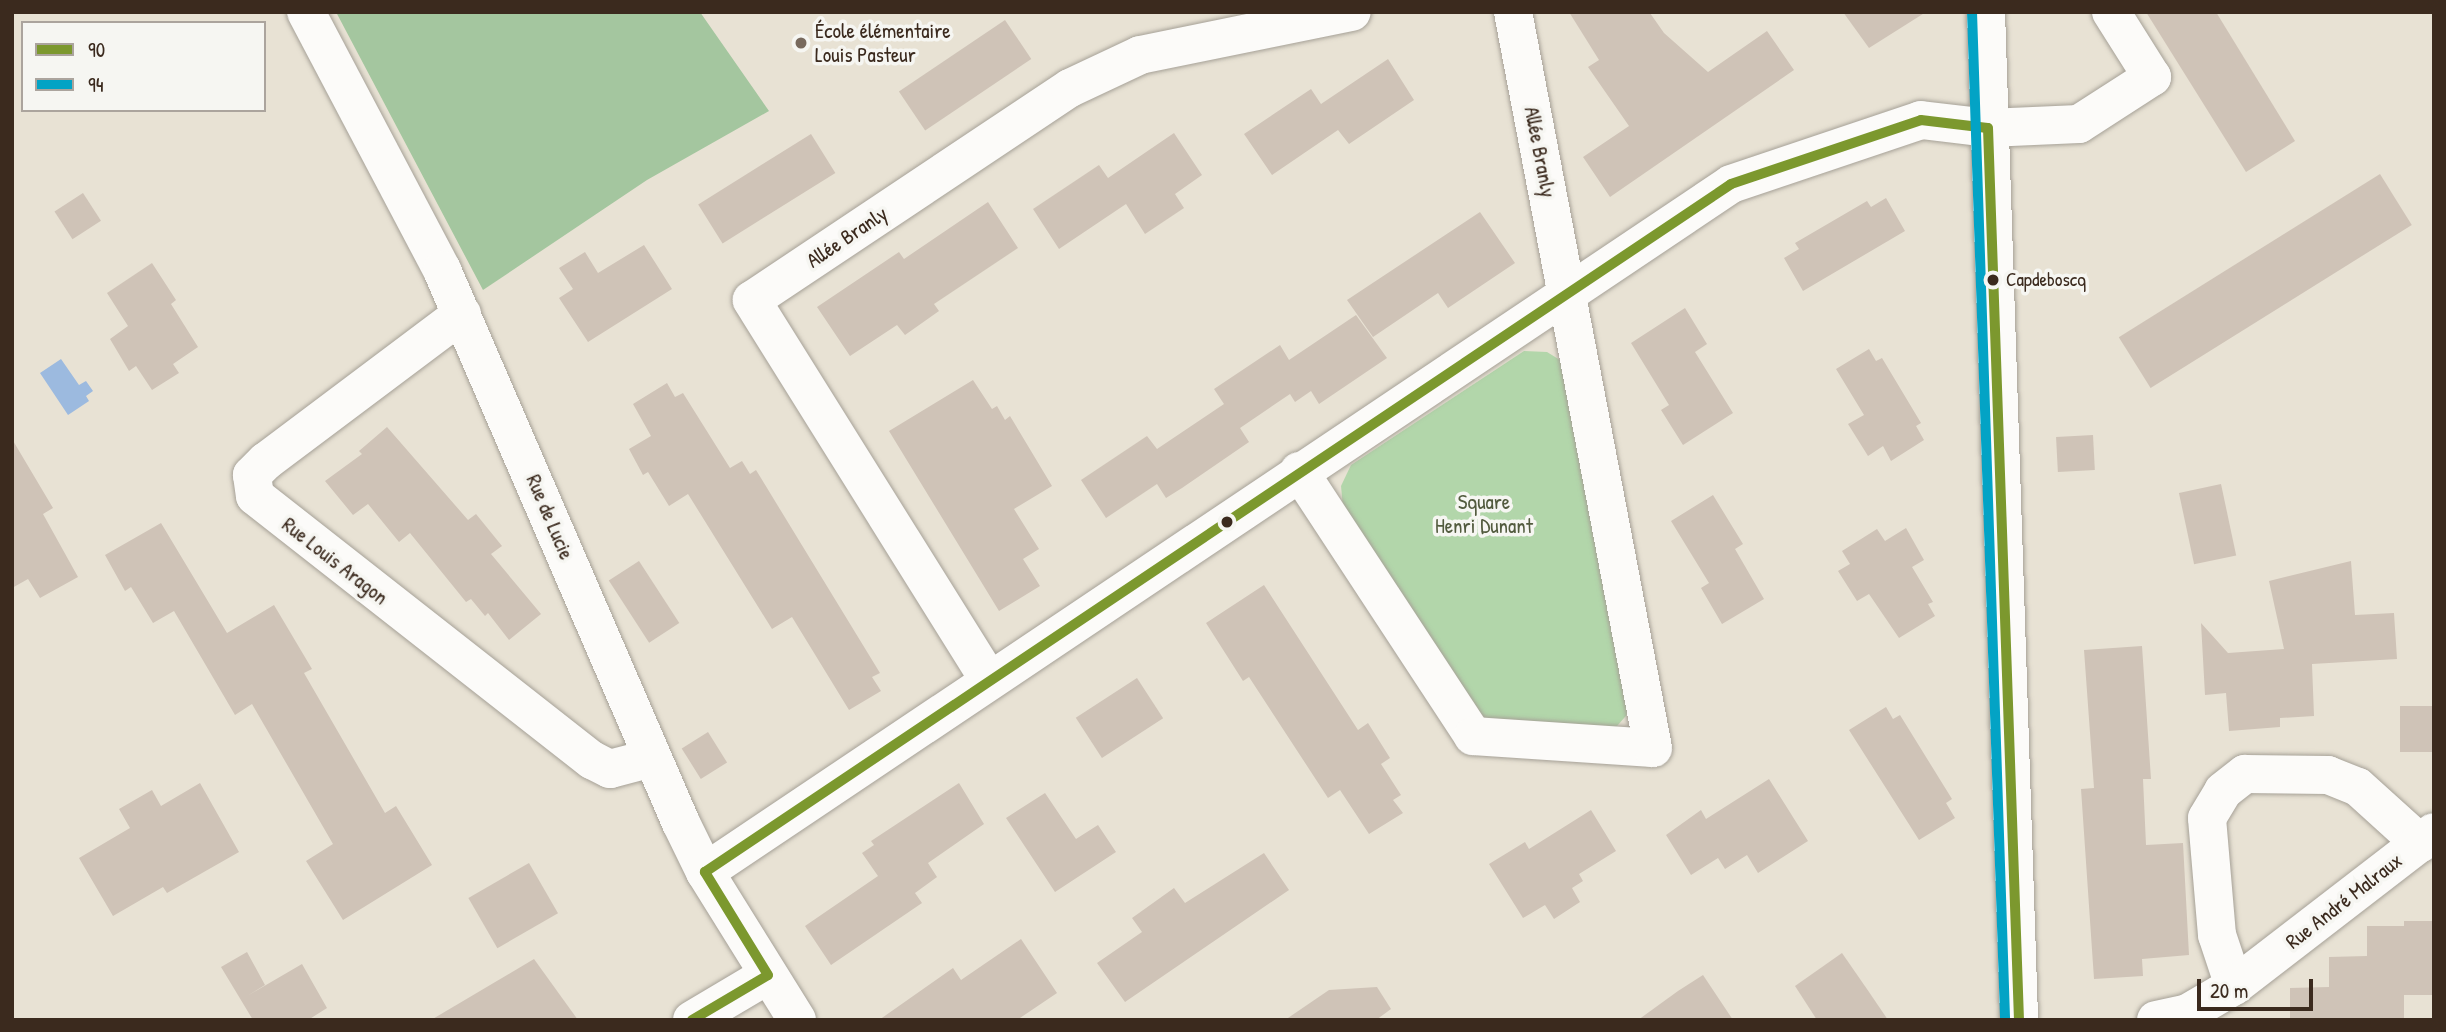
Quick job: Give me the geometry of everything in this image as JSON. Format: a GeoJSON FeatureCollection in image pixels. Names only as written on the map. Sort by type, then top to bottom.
{"type":"FeatureCollection","features":[{"type":"Feature","properties":{"kind":"street","name":"Rue de Lucie"},"geometry":{"type":"LineString","coordinates":[[306,12],[462,314],[652,758],[705,872],[796,1020]]}},
{"type":"Feature","properties":{"kind":"street","name":"Allée Branly"},"geometry":{"type":"LineString","coordinates":[[989,680],[752,300],[1070,88],[1140,55],[1352,12]]}},
{"type":"Feature","properties":{"kind":"street","name":"Allée Branly"},"geometry":{"type":"LineString","coordinates":[[1513,12],[1568,291]]}},
{"type":"Feature","properties":{"kind":"street"},"geometry":{"type":"LineString","coordinates":[[1986,12],[2019,1020]]}},
{"type":"Feature","properties":{"kind":"street"},"geometry":{"type":"LineString","coordinates":[[705,872],[1299,471],[1731,184],[1921,120],[1988,128],[2079,124],[2152,77],[2111,12]]}},
{"type":"Feature","properties":{"kind":"street"},"geometry":{"type":"LineString","coordinates":[[1299,471],[1473,736],[1653,748],[1568,291]]}},
{"type":"Feature","properties":{"kind":"street","name":"Rue Louis Aragon"},"geometry":{"type":"LineString","coordinates":[[462,314],[267,461],[252,475],[255,496],[592,760],[610,769],[652,758]]}},
{"type":"Feature","properties":{"kind":"street","name":"Rue André Malraux"},"geometry":{"type":"LineString","coordinates":[[2156,1020],[2189,1013],[2234,986],[2427,838],[2348,783],[2328,775],[2245,774],[2222,792],[2207,818],[2217,935],[2234,986]]}},
{"type":"Feature","properties":{"kind":"street"},"geometry":{"type":"LineString","coordinates":[[692,1020],[768,975]]}},
{"type":"Feature","properties":{"kind":"green space"},"geometry":{"type":"Polygon","coordinates":[[[336,12],[700,12],[769,111],[647,180],[483,290],[336,12]]]}},
{"type":"Feature","properties":{"kind":"green space","name":"Square Henri Dunant"},"geometry":{"type":"Polygon","coordinates":[[[1524,351],[1547,352],[1560,360],[1631,710],[1611,733],[1494,725],[1482,715],[1343,507],[1341,486],[1351,465],[1524,351]]]}},
{"type":"Feature","properties":{"kind":"water"},"geometry":{"type":"Polygon","coordinates":[[[61,359],[79,385],[86,381],[93,391],[86,396],[89,401],[68,415],[40,373],[61,359]]]}},
{"type":"Feature","properties":{"kind":"building"},"geometry":{"type":"Polygon","coordinates":[[[1569,12],[1650,13],[1664,33],[1708,72],[1767,31],[1794,70],[1610,197],[1583,157],[1629,126],[1588,67],[1599,60],[1569,12]]]}},
{"type":"Feature","properties":{"kind":"building"},"geometry":{"type":"Polygon","coordinates":[[[1843,12],[1926,12],[1869,48],[1843,12]]]}},
{"type":"Feature","properties":{"kind":"building"},"geometry":{"type":"Polygon","coordinates":[[[2146,12],[2216,12],[2295,141],[2246,172],[2146,12]]]}},
{"type":"Feature","properties":{"kind":"building"},"geometry":{"type":"Polygon","coordinates":[[[1005,20],[1031,59],[925,131],[899,92],[1005,20]]]}},
{"type":"Feature","properties":{"kind":"building"},"geometry":{"type":"Polygon","coordinates":[[[1388,59],[1414,100],[1349,144],[1338,130],[1272,175],[1244,134],[1311,89],[1321,104],[1388,59]]]}},
{"type":"Feature","properties":{"kind":"building"},"geometry":{"type":"Polygon","coordinates":[[[1174,133],[1202,175],[1175,194],[1184,208],[1145,234],[1126,204],[1059,249],[1033,209],[1099,165],[1108,178],[1174,133]]]}},
{"type":"Feature","properties":{"kind":"building"},"geometry":{"type":"Polygon","coordinates":[[[811,134],[835,173],[723,243],[698,204],[811,134]]]}},
{"type":"Feature","properties":{"kind":"building"},"geometry":{"type":"Polygon","coordinates":[[[2380,174],[2412,225],[2151,388],[2119,337],[2380,174]]]}},
{"type":"Feature","properties":{"kind":"building"},"geometry":{"type":"Polygon","coordinates":[[[83,193],[101,221],[72,239],[54,212],[83,193]]]}},
{"type":"Feature","properties":{"kind":"building"},"geometry":{"type":"Polygon","coordinates":[[[1886,198],[1905,231],[1803,291],[1784,258],[1799,249],[1795,243],[1867,201],[1871,207],[1886,198]]]}},
{"type":"Feature","properties":{"kind":"building"},"geometry":{"type":"Polygon","coordinates":[[[988,202],[1018,248],[934,304],[939,311],[905,335],[897,325],[850,356],[817,307],[899,252],[904,259],[988,202]]]}},
{"type":"Feature","properties":{"kind":"building"},"geometry":{"type":"Polygon","coordinates":[[[1480,212],[1515,263],[1448,308],[1438,293],[1373,337],[1347,300],[1480,212]]]}},
{"type":"Feature","properties":{"kind":"building"},"geometry":{"type":"Polygon","coordinates":[[[644,245],[672,289],[588,342],[559,298],[573,289],[559,268],[585,252],[598,273],[644,245]]]}},
{"type":"Feature","properties":{"kind":"building"},"geometry":{"type":"Polygon","coordinates":[[[152,263],[176,300],[171,304],[198,347],[173,364],[179,373],[152,390],[136,366],[129,371],[110,339],[128,326],[107,293],[152,263]]]}},
{"type":"Feature","properties":{"kind":"building"},"geometry":{"type":"Polygon","coordinates":[[[1685,308],[1707,344],[1695,352],[1733,413],[1683,445],[1661,410],[1669,405],[1631,343],[1685,308]]]}},
{"type":"Feature","properties":{"kind":"building"},"geometry":{"type":"Polygon","coordinates":[[[1356,315],[1387,358],[1319,404],[1311,391],[1295,402],[1290,394],[1240,428],[1249,442],[1182,488],[1166,498],[1157,484],[1106,518],[1081,480],[1147,436],[1157,449],[1224,404],[1214,389],[1280,345],[1289,360],[1356,315]]]}},
{"type":"Feature","properties":{"kind":"building"},"geometry":{"type":"Polygon","coordinates":[[[1869,349],[1876,361],[1882,358],[1921,423],[1916,426],[1924,440],[1891,461],[1883,446],[1868,456],[1848,424],[1864,415],[1836,369],[1869,349]]]}},
{"type":"Feature","properties":{"kind":"building"},"geometry":{"type":"Polygon","coordinates":[[[973,380],[992,409],[997,406],[1005,420],[1010,416],[1052,486],[1014,509],[1039,549],[1023,559],[1040,586],[999,611],[889,431],[973,380]]]}},
{"type":"Feature","properties":{"kind":"building"},"geometry":{"type":"Polygon","coordinates":[[[667,383],[675,397],[683,393],[730,468],[742,461],[750,474],[756,470],[880,673],[872,677],[881,691],[849,710],[792,617],[772,629],[688,494],[669,506],[648,472],[643,475],[629,449],[651,436],[633,404],[667,383]]]}},
{"type":"Feature","properties":{"kind":"building"},"geometry":{"type":"Polygon","coordinates":[[[387,427],[468,520],[476,514],[502,546],[491,554],[541,614],[509,640],[488,613],[485,616],[471,599],[466,602],[410,533],[399,542],[368,504],[353,515],[325,481],[362,454],[359,451],[387,427]]]}},
{"type":"Feature","properties":{"kind":"building"},"geometry":{"type":"Polygon","coordinates":[[[2093,435],[2095,470],[2058,472],[2056,437],[2093,435]]]}},
{"type":"Feature","properties":{"kind":"building"},"geometry":{"type":"Polygon","coordinates":[[[12,439],[53,508],[43,514],[78,577],[40,598],[28,579],[12,588],[12,439]]]}},
{"type":"Feature","properties":{"kind":"building"},"geometry":{"type":"Polygon","coordinates":[[[2221,484],[2236,555],[2194,564],[2179,493],[2221,484]]]}},
{"type":"Feature","properties":{"kind":"building"},"geometry":{"type":"Polygon","coordinates":[[[1713,495],[1743,544],[1735,549],[1764,599],[1722,624],[1701,588],[1709,583],[1671,521],[1713,495]]]}},
{"type":"Feature","properties":{"kind":"building"},"geometry":{"type":"Polygon","coordinates":[[[161,523],[227,633],[274,605],[312,669],[304,673],[385,813],[396,806],[432,865],[343,920],[306,861],[333,844],[252,704],[235,715],[174,611],[153,623],[131,587],[125,591],[105,555],[161,523]]]}},
{"type":"Feature","properties":{"kind":"building"},"geometry":{"type":"Polygon","coordinates":[[[1906,528],[1924,560],[1912,567],[1933,602],[1928,604],[1935,616],[1899,638],[1869,594],[1857,601],[1838,571],[1850,564],[1842,551],[1877,529],[1885,541],[1906,528]]]}},
{"type":"Feature","properties":{"kind":"building"},"geometry":{"type":"Polygon","coordinates":[[[639,561],[679,623],[649,643],[609,581],[639,561]]]}},
{"type":"Feature","properties":{"kind":"building"},"geometry":{"type":"Polygon","coordinates":[[[2351,561],[2355,615],[2394,613],[2397,659],[2312,664],[2314,716],[2280,718],[2280,727],[2229,731],[2226,693],[2205,695],[2201,623],[2228,653],[2284,649],[2269,581],[2351,561]]]}},
{"type":"Feature","properties":{"kind":"building"},"geometry":{"type":"Polygon","coordinates":[[[1264,585],[1358,730],[1368,723],[1390,758],[1381,764],[1401,795],[1393,800],[1403,813],[1369,834],[1340,790],[1328,798],[1249,677],[1243,681],[1206,623],[1264,585]]]}},
{"type":"Feature","properties":{"kind":"building"},"geometry":{"type":"Polygon","coordinates":[[[2142,646],[2151,779],[2143,779],[2146,845],[2183,843],[2189,955],[2142,959],[2143,976],[2094,979],[2081,789],[2094,788],[2084,650],[2142,646]]]}},
{"type":"Feature","properties":{"kind":"building"},"geometry":{"type":"Polygon","coordinates":[[[1137,678],[1163,718],[1102,758],[1076,718],[1137,678]]]}},
{"type":"Feature","properties":{"kind":"building"},"geometry":{"type":"Polygon","coordinates":[[[2400,706],[2434,706],[2434,752],[2400,752],[2400,706]]]}},
{"type":"Feature","properties":{"kind":"building"},"geometry":{"type":"Polygon","coordinates":[[[1886,707],[1893,719],[1900,715],[1952,799],[1946,803],[1955,818],[1919,840],[1849,730],[1886,707]]]}},
{"type":"Feature","properties":{"kind":"building"},"geometry":{"type":"Polygon","coordinates":[[[708,732],[727,763],[701,779],[682,748],[708,732]]]}},
{"type":"Feature","properties":{"kind":"building"},"geometry":{"type":"Polygon","coordinates":[[[1769,779],[1808,841],[1758,873],[1747,855],[1725,869],[1718,858],[1691,875],[1666,835],[1701,810],[1706,819],[1769,779]]]}},
{"type":"Feature","properties":{"kind":"building"},"geometry":{"type":"Polygon","coordinates":[[[200,783],[239,852],[167,893],[163,887],[113,916],[79,858],[130,828],[119,809],[152,790],[161,806],[200,783]]]}},
{"type":"Feature","properties":{"kind":"building"},"geometry":{"type":"Polygon","coordinates":[[[959,783],[984,824],[928,863],[937,877],[915,893],[922,903],[831,965],[805,926],[878,876],[862,853],[874,845],[871,841],[959,783]]]}},
{"type":"Feature","properties":{"kind":"building"},"geometry":{"type":"Polygon","coordinates":[[[1045,793],[1076,839],[1098,825],[1116,852],[1055,892],[1006,818],[1045,793]]]}},
{"type":"Feature","properties":{"kind":"building"},"geometry":{"type":"Polygon","coordinates":[[[1591,810],[1616,851],[1579,874],[1583,881],[1572,888],[1580,902],[1554,919],[1545,905],[1523,918],[1489,864],[1525,842],[1529,849],[1591,810]]]}},
{"type":"Feature","properties":{"kind":"building"},"geometry":{"type":"Polygon","coordinates":[[[1264,853],[1289,890],[1125,1002],[1097,963],[1142,932],[1132,918],[1174,888],[1185,903],[1264,853]]]}},
{"type":"Feature","properties":{"kind":"building"},"geometry":{"type":"Polygon","coordinates":[[[529,863],[558,913],[497,948],[468,898],[529,863]]]}},
{"type":"Feature","properties":{"kind":"building"},"geometry":{"type":"Polygon","coordinates":[[[2404,921],[2434,921],[2434,995],[2404,995],[2404,1020],[2290,1020],[2290,988],[2329,987],[2329,957],[2367,956],[2367,926],[2404,926],[2404,921]]]}},
{"type":"Feature","properties":{"kind":"building"},"geometry":{"type":"Polygon","coordinates":[[[1021,939],[1057,993],[1017,1020],[879,1020],[953,968],[961,980],[1021,939]]]}},
{"type":"Feature","properties":{"kind":"building"},"geometry":{"type":"Polygon","coordinates":[[[247,952],[265,985],[247,996],[302,964],[327,1008],[308,1020],[253,1020],[221,967],[247,952]]]}},
{"type":"Feature","properties":{"kind":"building"},"geometry":{"type":"Polygon","coordinates":[[[1842,953],[1888,1020],[1817,1020],[1795,986],[1842,953]]]}},
{"type":"Feature","properties":{"kind":"building"},"geometry":{"type":"Polygon","coordinates":[[[534,959],[578,1020],[431,1020],[534,959]]]}},
{"type":"Feature","properties":{"kind":"building"},"geometry":{"type":"Polygon","coordinates":[[[1703,975],[1733,1020],[1638,1020],[1678,991],[1703,975]]]}},
{"type":"Feature","properties":{"kind":"building"},"geometry":{"type":"Polygon","coordinates":[[[1377,987],[1391,1009],[1376,1020],[1285,1020],[1329,990],[1377,987]]]}},
{"type":"Feature","properties":{"kind":"transit line","name":"94"},"geometry":{"type":"LineString","coordinates":[[1972,12],[2005,1020]]}},
{"type":"Feature","properties":{"kind":"transit line","name":"90"},"geometry":{"type":"LineString","coordinates":[[692,1020],[768,975],[705,872],[1731,184],[1921,120],[1988,128],[2019,1020]]}},
{"type":"Feature","properties":{"kind":"place","name":"École élémentaire Louis Pasteur"},"geometry":{"type":"Point","coordinates":[801,43]}},
{"type":"Feature","properties":{"kind":"place","name":"Capdeboscq"},"geometry":{"type":"Point","coordinates":[1993,280]}}]}
